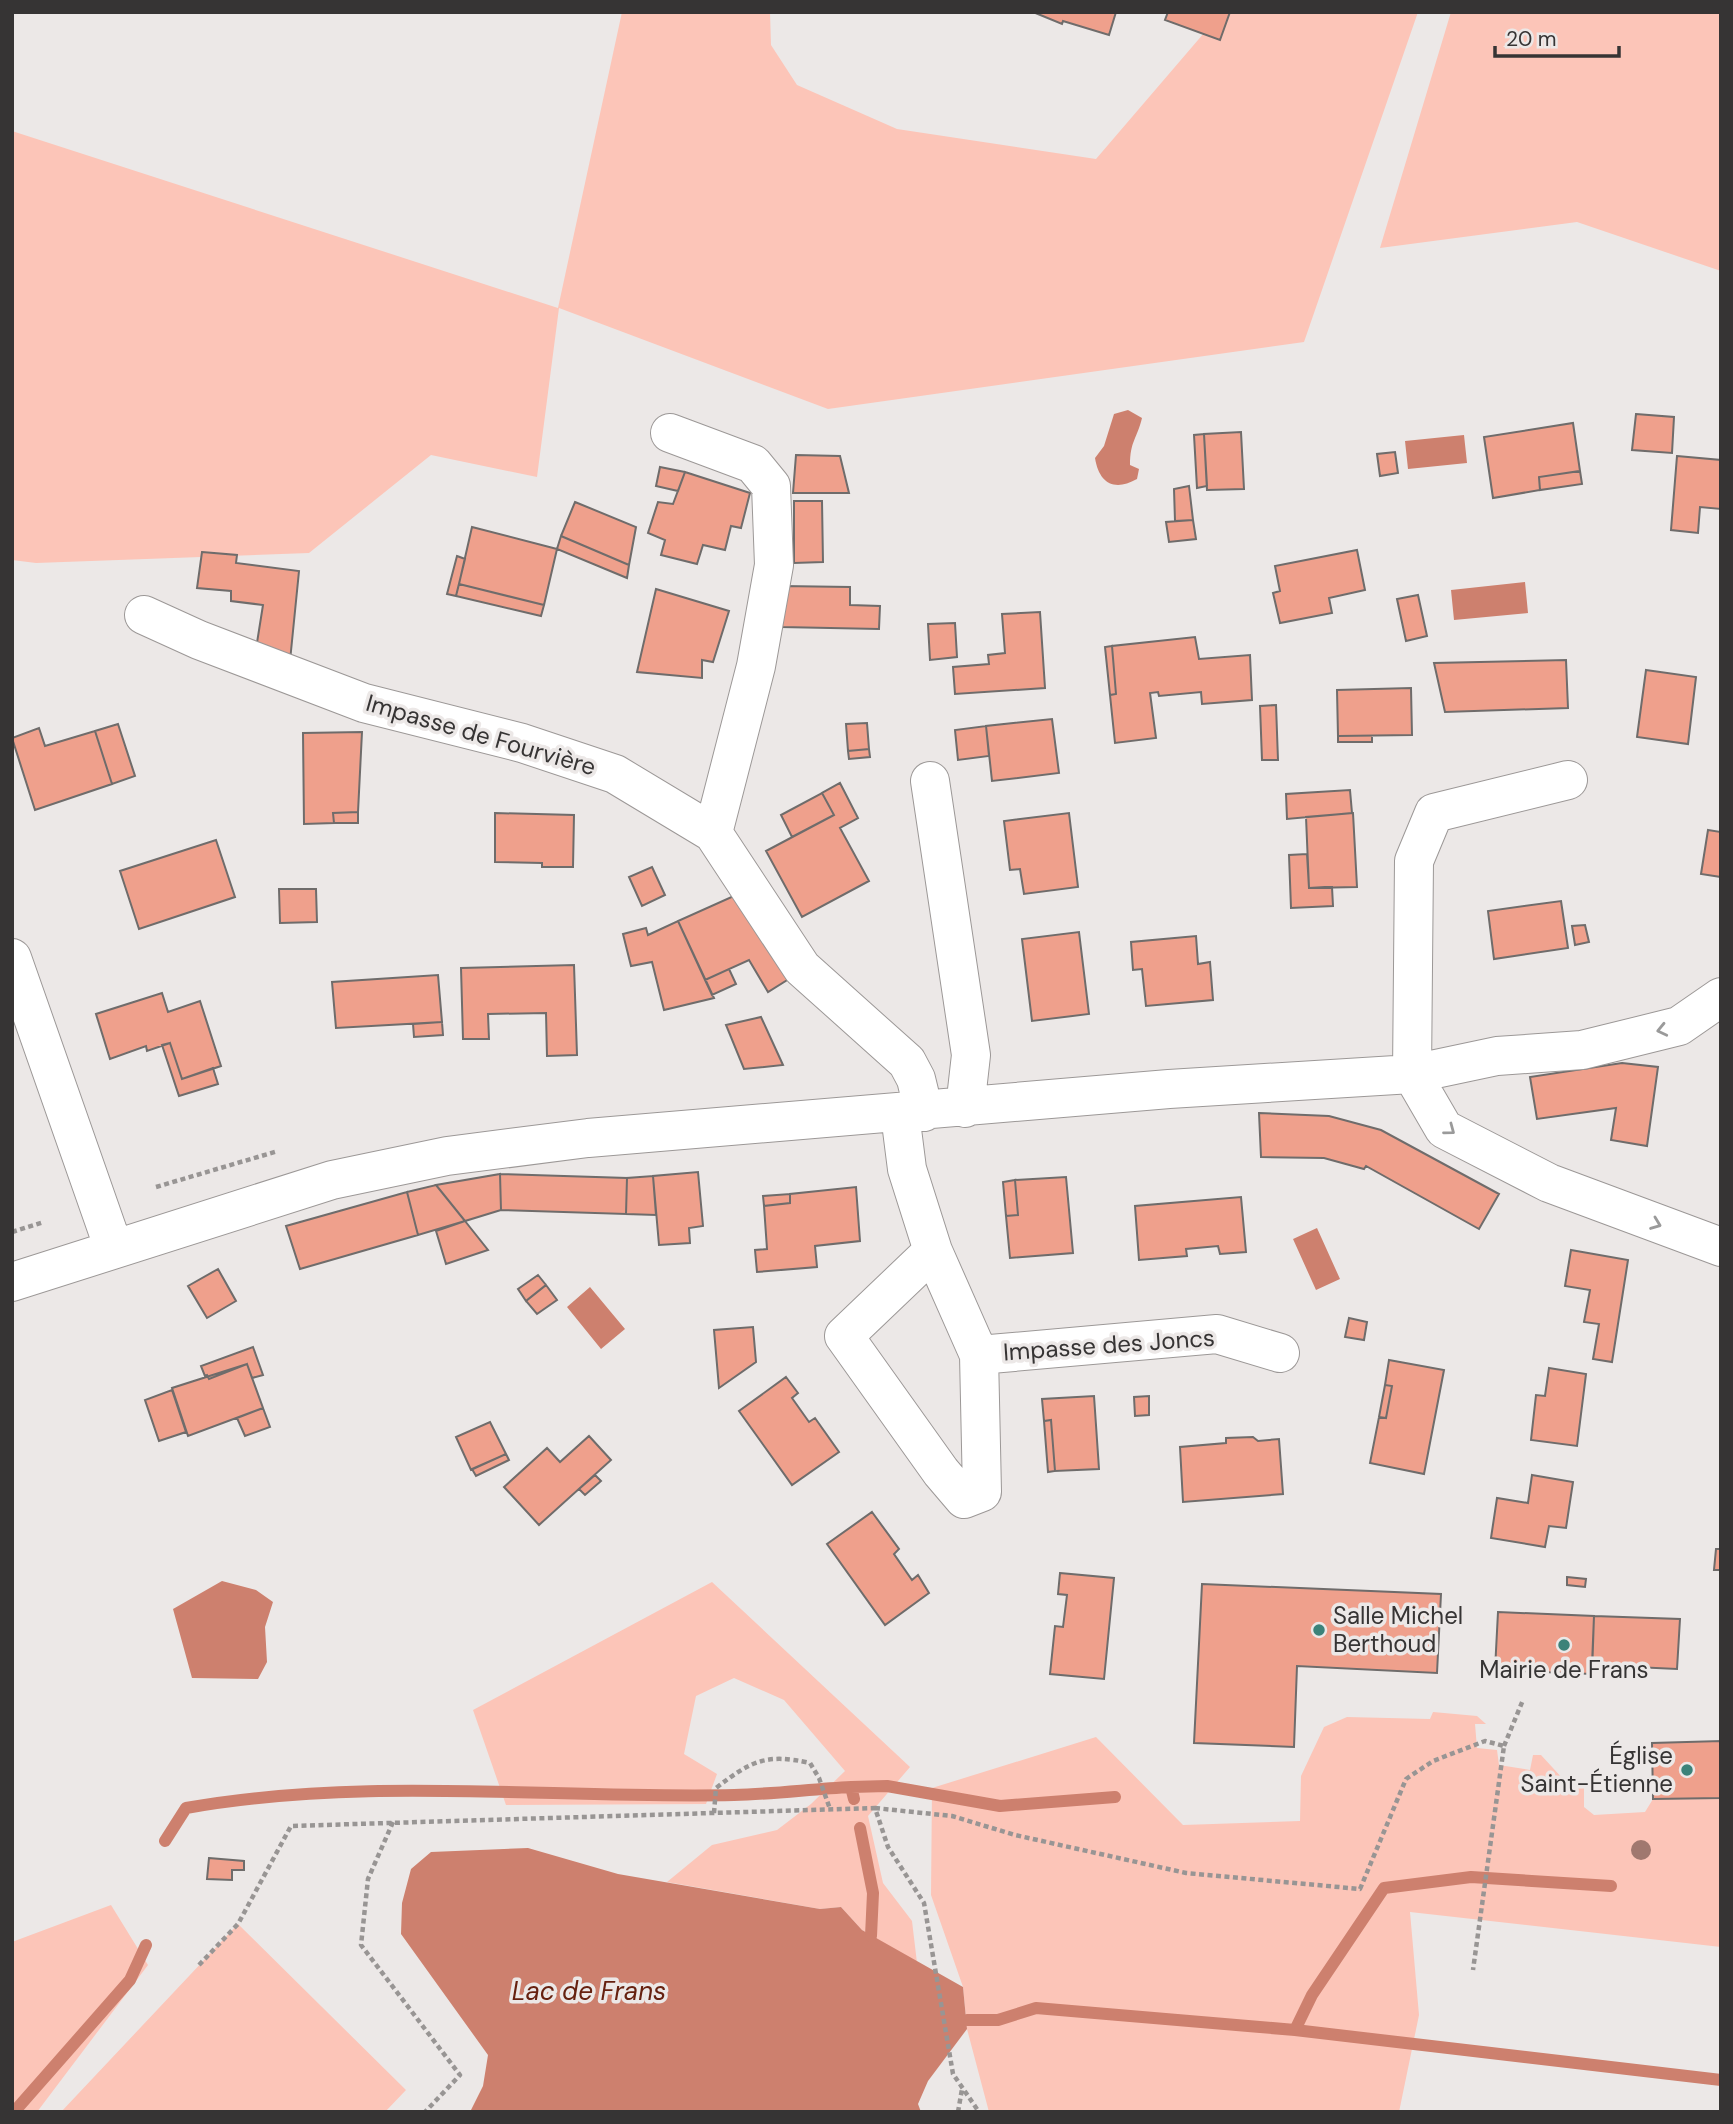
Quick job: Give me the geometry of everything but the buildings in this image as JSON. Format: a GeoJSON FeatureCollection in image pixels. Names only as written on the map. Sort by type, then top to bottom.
{"type":"FeatureCollection","features":[{"type":"Feature","properties":{"kind":"street"},"geometry":{"type":"LineString","coordinates":[[670,433],[753,464],[771,486],[774,565],[757,666],[713,833]]}},
{"type":"Feature","properties":{"kind":"street","name":"Impasse de Fourvière"},"geometry":{"type":"LineString","coordinates":[[144,615],[199,640],[364,704],[522,743],[615,774],[713,833],[802,968],[907,1062],[916,1079],[912,1113]]}},
{"type":"Feature","properties":{"kind":"street"},"geometry":{"type":"LineString","coordinates":[[1568,780],[1434,813],[1414,861],[1412,1074],[1444,1129],[1549,1183],[1721,1247]]}},
{"type":"Feature","properties":{"kind":"street"},"geometry":{"type":"LineString","coordinates":[[930,782],[971,1055],[965,1108]]}},
{"type":"Feature","properties":{"kind":"street"},"geometry":{"type":"LineString","coordinates":[[12,958],[114,1250]]}},
{"type":"Feature","properties":{"kind":"street"},"geometry":{"type":"LineString","coordinates":[[12,1282],[332,1180],[447,1156],[588,1138],[912,1113],[1169,1089],[1412,1074],[1497,1056],[1582,1050],[1679,1026],[1721,997]]}},
{"type":"Feature","properties":{"kind":"street","name":"Impasse des Joncs"},"geometry":{"type":"LineString","coordinates":[[912,1113],[906,1169],[933,1251],[979,1355],[982,1492],[964,1499],[941,1472],[844,1336],[933,1251]]}},
{"type":"Feature","properties":{"kind":"street","name":"Impasse des Joncs"},"geometry":{"type":"LineString","coordinates":[[979,1355],[1217,1334],[1280,1353]]}},
{"type":"Feature","properties":{"kind":"path"},"geometry":{"type":"LineString","coordinates":[[12,1232],[44,1222]]}},
{"type":"Feature","properties":{"kind":"path"},"geometry":{"type":"LineString","coordinates":[[1473,1970],[1504,1746],[1523,1700]]}},
{"type":"Feature","properties":{"kind":"path"},"geometry":{"type":"LineString","coordinates":[[200,1965],[238,1924],[291,1826],[875,1808],[951,1816],[1015,1835],[1186,1873],[1360,1889],[1406,1779],[1433,1761],[1485,1741],[1504,1746]]}},
{"type":"Feature","properties":{"kind":"path"},"geometry":{"type":"LineString","coordinates":[[714,1813],[716,1788],[743,1767],[781,1756],[810,1763],[819,1778],[830,1809]]}},
{"type":"Feature","properties":{"kind":"path"},"geometry":{"type":"LineString","coordinates":[[875,1808],[888,1847],[924,1903],[953,2074],[979,2112]]}},
{"type":"Feature","properties":{"kind":"path"},"geometry":{"type":"LineString","coordinates":[[393,1822],[368,1879],[361,1945],[460,2074],[425,2112]]}},
{"type":"Feature","properties":{"kind":"path"},"geometry":{"type":"LineString","coordinates":[[958,2112],[962,2088]]}},
{"type":"Feature","properties":{"kind":"shaded area"},"geometry":{"type":"Polygon","coordinates":[[[622,12],[770,12],[771,45],[797,85],[897,129],[1096,159],[1222,12],[1418,12],[1304,342],[828,409],[559,308],[537,477],[431,455],[309,553],[36,563],[12,560],[12,131],[558,308],[622,12]]]}},
{"type":"Feature","properties":{"kind":"shaded area"},"geometry":{"type":"Polygon","coordinates":[[[1451,12],[1720,12],[1721,271],[1577,222],[1380,248],[1451,12]]]}},
{"type":"Feature","properties":{"kind":"shaded area"},"geometry":{"type":"Polygon","coordinates":[[[712,1582],[910,1767],[868,1816],[883,1883],[912,1921],[917,1963],[862,1930],[841,1907],[820,1909],[667,1882],[712,1845],[777,1830],[811,1804],[845,1771],[784,1700],[734,1678],[696,1696],[684,1754],[717,1774],[706,1804],[506,1805],[473,1710],[712,1582]]]}},
{"type":"Feature","properties":{"kind":"shaded area"},"geometry":{"type":"Polygon","coordinates":[[[1433,1712],[1477,1716],[1486,1724],[1475,1724],[1477,1748],[1497,1750],[1499,1765],[1530,1770],[1533,1755],[1541,1755],[1564,1780],[1584,1782],[1584,1807],[1594,1815],[1645,1812],[1653,1799],[1721,1798],[1721,1947],[1410,1912],[1419,2015],[1399,2112],[989,2112],[967,2029],[963,1987],[931,1895],[932,1788],[1096,1737],[1183,1825],[1300,1821],[1301,1776],[1324,1727],[1347,1717],[1430,1719],[1433,1712]]]}},
{"type":"Feature","properties":{"kind":"shaded area"},"geometry":{"type":"Polygon","coordinates":[[[111,1905],[148,1965],[37,2112],[12,2112],[12,1942],[111,1905]]]}},
{"type":"Feature","properties":{"kind":"shaded area"},"geometry":{"type":"Polygon","coordinates":[[[238,1924],[406,2090],[385,2112],[61,2112],[238,1924]]]}},
{"type":"Feature","properties":{"kind":"water"},"geometry":{"type":"Polygon","coordinates":[[[1128,410],[1142,418],[1130,457],[1130,465],[1139,469],[1137,479],[1115,485],[1100,474],[1095,458],[1104,446],[1114,414],[1128,410]]]}},
{"type":"Feature","properties":{"kind":"water"},"geometry":{"type":"Polygon","coordinates":[[[1464,435],[1467,463],[1408,469],[1405,441],[1464,435]]]}},
{"type":"Feature","properties":{"kind":"water"},"geometry":{"type":"Polygon","coordinates":[[[1525,582],[1528,613],[1454,620],[1451,590],[1525,582]]]}},
{"type":"Feature","properties":{"kind":"water"},"geometry":{"type":"Polygon","coordinates":[[[1317,1228],[1340,1279],[1316,1290],[1293,1239],[1317,1228]]]}},
{"type":"Feature","properties":{"kind":"water"},"geometry":{"type":"Polygon","coordinates":[[[590,1287],[625,1329],[601,1349],[567,1307],[590,1287]]]}},
{"type":"Feature","properties":{"kind":"water"},"geometry":{"type":"Polygon","coordinates":[[[222,1581],[256,1590],[273,1602],[265,1627],[267,1662],[258,1679],[192,1678],[173,1609],[222,1581]]]}},
{"type":"Feature","properties":{"kind":"water","name":"Lac de Frans"},"geometry":{"type":"Polygon","coordinates":[[[528,1848],[618,1874],[820,1909],[841,1907],[862,1930],[963,1987],[967,2029],[928,2081],[918,2104],[921,2112],[470,2112],[483,2086],[488,2055],[401,1934],[402,1903],[411,1869],[431,1852],[528,1848]]]}},
{"type":"Feature","properties":{"kind":"waterway"},"geometry":{"type":"LineString","coordinates":[[854,1799],[851,1787],[887,1786],[1000,1806],[1115,1797]]}},
{"type":"Feature","properties":{"kind":"waterway"},"geometry":{"type":"LineString","coordinates":[[165,1841],[186,1808],[254,1798],[391,1791],[734,1795],[851,1787]]}},
{"type":"Feature","properties":{"kind":"waterway"},"geometry":{"type":"LineString","coordinates":[[860,1828],[873,1893],[871,1936]]}},
{"type":"Feature","properties":{"kind":"waterway"},"geometry":{"type":"LineString","coordinates":[[1295,2030],[1312,1995],[1384,1888],[1471,1877],[1611,1886]]}},
{"type":"Feature","properties":{"kind":"waterway"},"geometry":{"type":"LineString","coordinates":[[14,2112],[130,1980],[146,1945]]}},
{"type":"Feature","properties":{"kind":"waterway"},"geometry":{"type":"LineString","coordinates":[[967,2020],[998,2020],[1036,2008],[1295,2030],[1721,2080]]}},
{"type":"Feature","properties":{"kind":"place","name":"Salle Michel Berthoud"},"geometry":{"type":"Point","coordinates":[1319,1630]}},
{"type":"Feature","properties":{"kind":"place","name":"Mairie de Frans"},"geometry":{"type":"Point","coordinates":[1564,1645]}},
{"type":"Feature","properties":{"kind":"place","name":"Église Saint-Étienne"},"geometry":{"type":"Point","coordinates":[1687,1770]}}]}
